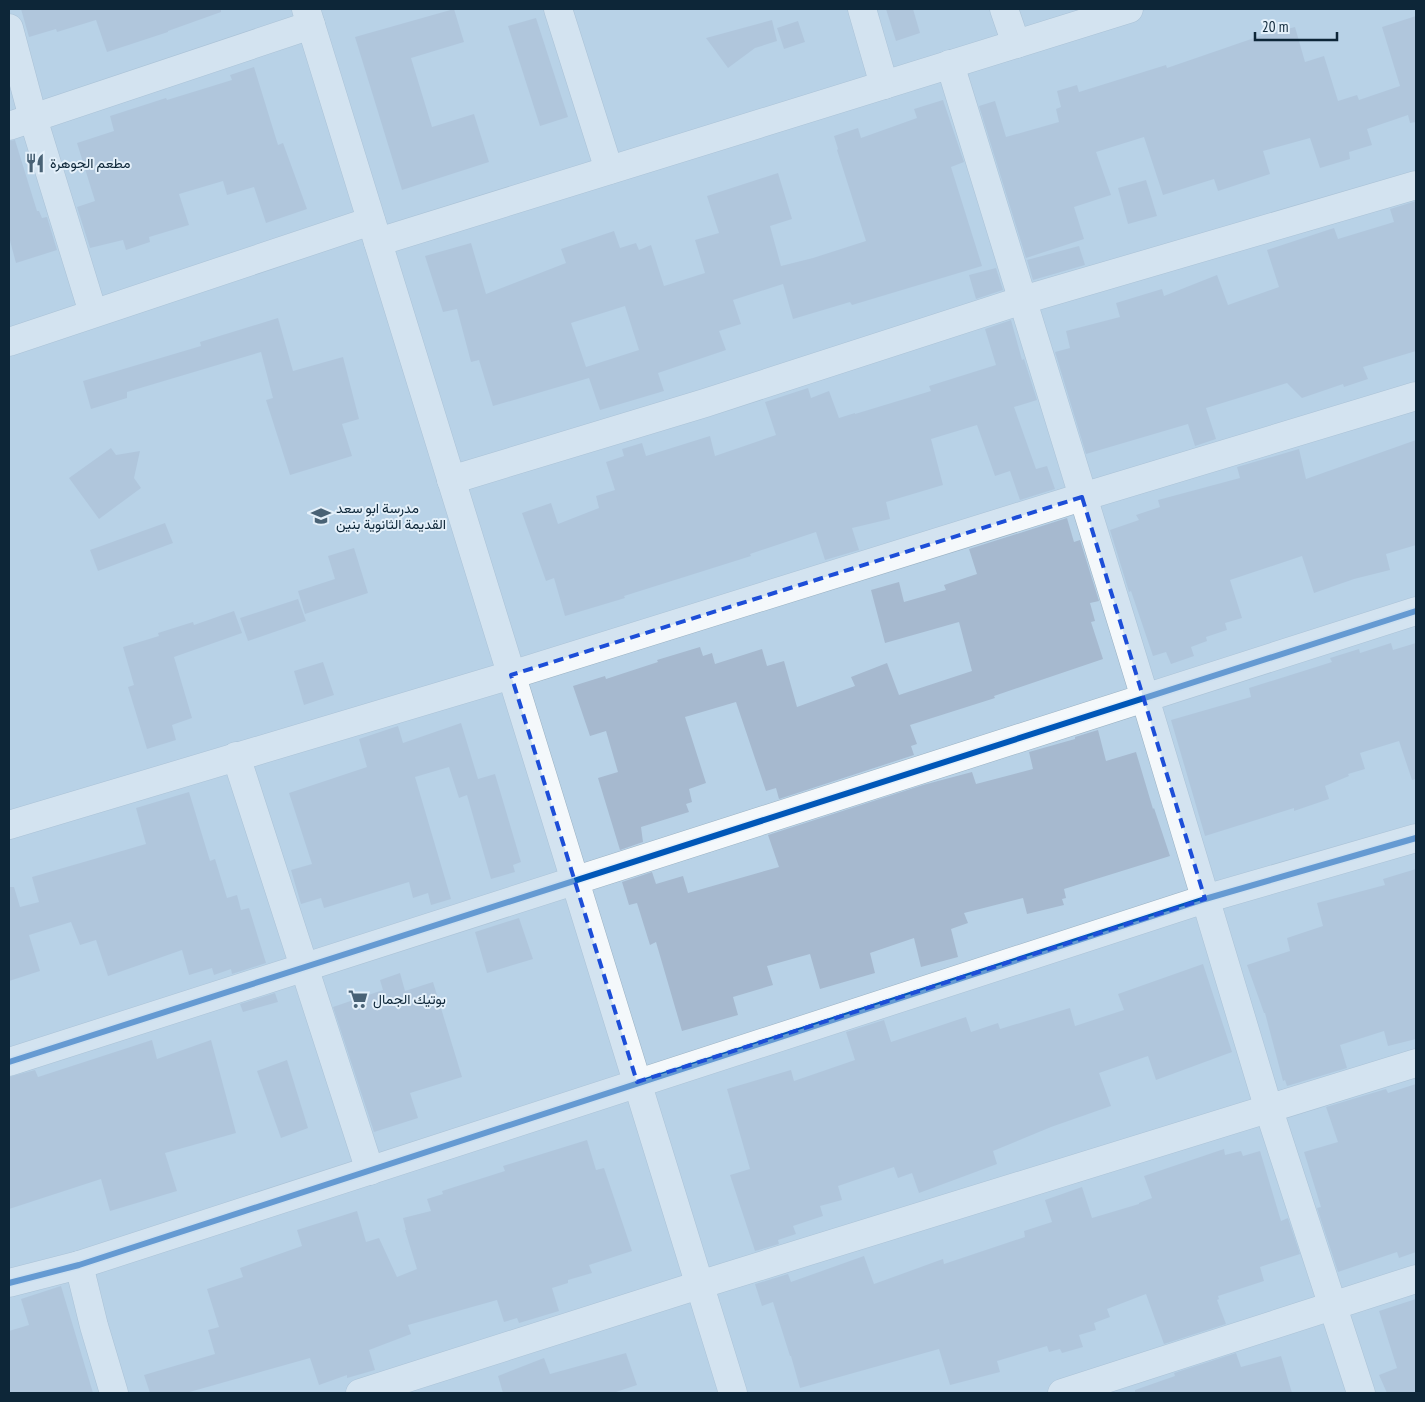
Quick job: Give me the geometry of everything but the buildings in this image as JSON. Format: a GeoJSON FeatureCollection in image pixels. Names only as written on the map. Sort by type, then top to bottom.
{"type":"FeatureCollection","features":[{"type":"Feature","properties":{"kind":"street"},"geometry":{"type":"LineString","coordinates":[[558,9],[609,170]]}},
{"type":"Feature","properties":{"kind":"street"},"geometry":{"type":"LineString","coordinates":[[862,9],[884,85]]}},
{"type":"Feature","properties":{"kind":"street"},"geometry":{"type":"LineString","coordinates":[[1004,9],[1016,44]]}},
{"type":"Feature","properties":{"kind":"street"},"geometry":{"type":"LineString","coordinates":[[9,342],[93,313],[374,231],[609,170],[1129,9]]}},
{"type":"Feature","properties":{"kind":"street"},"geometry":{"type":"LineString","coordinates":[[21,122],[308,17],[733,1393]]}},
{"type":"Feature","properties":{"kind":"street"},"geometry":{"type":"LineString","coordinates":[[9,28],[21,122],[93,313]]}},
{"type":"Feature","properties":{"kind":"street"},"geometry":{"type":"LineString","coordinates":[[950,64],[1145,698],[1269,1110],[1361,1393]]}},
{"type":"Feature","properties":{"kind":"street"},"geometry":{"type":"LineString","coordinates":[[451,480],[705,403],[1023,300],[1416,185]]}},
{"type":"Feature","properties":{"kind":"street"},"geometry":{"type":"LineString","coordinates":[[9,825],[511,675],[1416,396]]}},
{"type":"Feature","properties":{"kind":"street"},"geometry":{"type":"LineString","coordinates":[[9,1062],[1416,611]]}},
{"type":"Feature","properties":{"kind":"street"},"geometry":{"type":"LineString","coordinates":[[236,756],[370,1171]]}},
{"type":"Feature","properties":{"kind":"street"},"geometry":{"type":"LineString","coordinates":[[9,1283],[79,1265],[637,1082],[1205,899],[1416,838]]}},
{"type":"Feature","properties":{"kind":"street"},"geometry":{"type":"LineString","coordinates":[[360,1393],[699,1284],[1269,1110],[1416,1063]]}},
{"type":"Feature","properties":{"kind":"street"},"geometry":{"type":"LineString","coordinates":[[79,1265],[94,1326],[114,1393]]}},
{"type":"Feature","properties":{"kind":"street"},"geometry":{"type":"LineString","coordinates":[[1062,1393],[1416,1279]]}},
{"type":"Feature","properties":{"kind":"highlighted area"},"geometry":{"type":"Polygon","coordinates":[[[1082,497],[1205,899],[637,1082],[511,675],[1082,497]]]}},
{"type":"Feature","properties":{"kind":"cycle path"},"geometry":{"type":"LineString","coordinates":[[9,1062],[1416,611]]}},
{"type":"Feature","properties":{"kind":"cycle path"},"geometry":{"type":"LineString","coordinates":[[9,1283],[79,1265],[1205,899],[1416,838]]}},
{"type":"Feature","properties":{"kind":"place","name":"مطعم الجوهرة"},"geometry":{"type":"Point","coordinates":[35,163]}},
{"type":"Feature","properties":{"kind":"place","name":"مدرسة ابو سعد القديمة الثانوية بنين"},"geometry":{"type":"Point","coordinates":[321,516]}},
{"type":"Feature","properties":{"kind":"place","name":"بوتيك الجمال"},"geometry":{"type":"Point","coordinates":[358,999]}}]}
